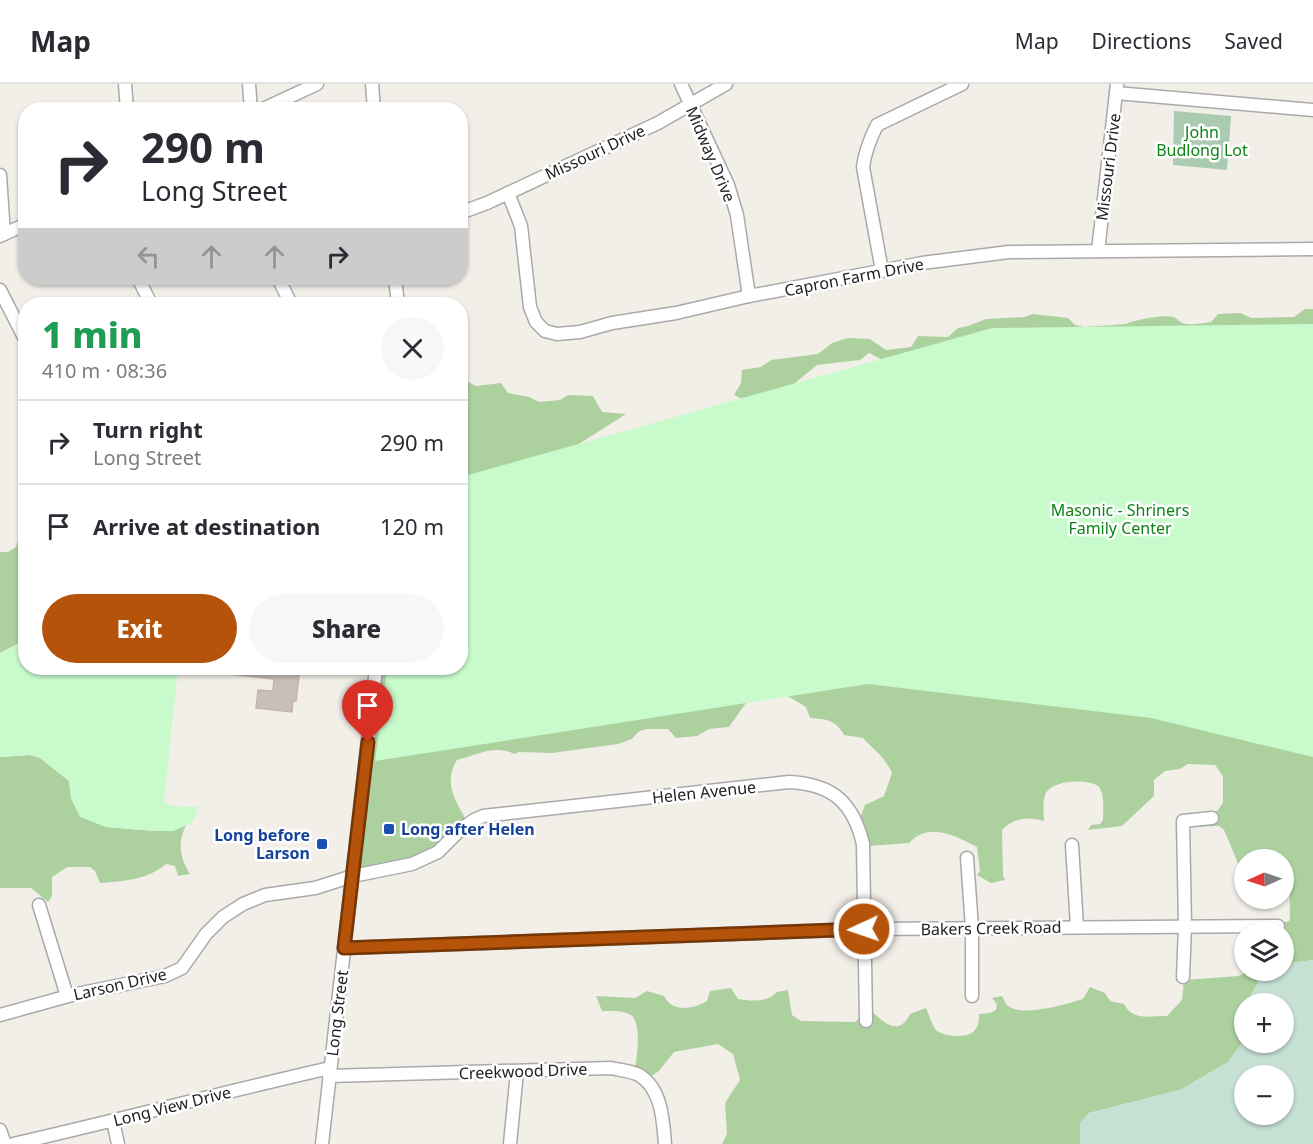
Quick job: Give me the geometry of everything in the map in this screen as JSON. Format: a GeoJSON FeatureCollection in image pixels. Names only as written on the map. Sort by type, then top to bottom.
{"type":"FeatureCollection","features":[{"type":"Feature","properties":{"kind":"street"},"geometry":{"type":"LineString","coordinates":[[124,84],[126,102]]}},
{"type":"Feature","properties":{"kind":"street"},"geometry":{"type":"LineString","coordinates":[[249,84],[250,102]]}},
{"type":"Feature","properties":{"kind":"street"},"geometry":{"type":"LineString","coordinates":[[278,102],[317,84]]}},
{"type":"Feature","properties":{"kind":"street"},"geometry":{"type":"LineString","coordinates":[[372,84],[374,102]]}},
{"type":"Feature","properties":{"kind":"street","name":"Midway Drive"},"geometry":{"type":"LineString","coordinates":[[681,84],[728,185],[737,215],[748,296]]}},
{"type":"Feature","properties":{"kind":"street","name":"Missouri Drive"},"geometry":{"type":"LineString","coordinates":[[468,210],[508,193],[691,105],[726,84]]}},
{"type":"Feature","properties":{"kind":"street"},"geometry":{"type":"LineString","coordinates":[[882,271],[863,167],[870,138],[877,125],[962,84]]}},
{"type":"Feature","properties":{"kind":"street"},"geometry":{"type":"LineString","coordinates":[[1117,89],[1313,110]]}},
{"type":"Feature","properties":{"kind":"street","name":"Missouri Drive"},"geometry":{"type":"LineString","coordinates":[[1098,251],[1117,89]]}},
{"type":"Feature","properties":{"kind":"street"},"geometry":{"type":"LineString","coordinates":[[0,175],[2,235],[18,228]]}},
{"type":"Feature","properties":{"kind":"street","name":"Capron Farm Drive"},"geometry":{"type":"LineString","coordinates":[[508,193],[521,226],[530,308],[536,322],[544,331],[557,334],[580,332],[612,323],[676,313],[748,296],[922,263],[1009,252],[1313,249]]}},
{"type":"Feature","properties":{"kind":"street"},"geometry":{"type":"LineString","coordinates":[[0,290],[18,325]]}},
{"type":"Feature","properties":{"kind":"street","name":"Long Street"},"geometry":{"type":"LineString","coordinates":[[322,1144],[375,675]]}},
{"type":"Feature","properties":{"kind":"street","name":"Helen Avenue"},"geometry":{"type":"LineString","coordinates":[[353,876],[412,864],[438,852],[460,830],[483,816],[777,783],[806,783],[823,788],[836,796],[848,806],[858,824],[863,844],[866,1021]]}},
{"type":"Feature","properties":{"kind":"street"},"geometry":{"type":"LineString","coordinates":[[1183,977],[1185,926],[1183,821],[1212,818]]}},
{"type":"Feature","properties":{"kind":"street"},"geometry":{"type":"LineString","coordinates":[[1072,844],[1077,927]]}},
{"type":"Feature","properties":{"kind":"street"},"geometry":{"type":"LineString","coordinates":[[967,858],[972,928],[972,996]]}},
{"type":"Feature","properties":{"kind":"street","name":"Larson Drive"},"geometry":{"type":"LineString","coordinates":[[0,1015],[67,996],[165,976],[182,968],[206,934],[223,917],[243,904],[265,895],[315,888],[353,876]]}},
{"type":"Feature","properties":{"kind":"street"},"geometry":{"type":"LineString","coordinates":[[39,905],[67,996]]}},
{"type":"Feature","properties":{"kind":"street","name":"Bakers Creek Road"},"geometry":{"type":"LineString","coordinates":[[344,948],[864,929],[1234,926]]}},
{"type":"Feature","properties":{"kind":"street","name":"Creekwood Drive"},"geometry":{"type":"LineString","coordinates":[[330,1072],[517,1072],[611,1068],[638,1074],[651,1086],[659,1101],[665,1144]]}},
{"type":"Feature","properties":{"kind":"street","name":"Long View Drive"},"geometry":{"type":"LineString","coordinates":[[13,1144],[211,1095],[330,1072]]}},
{"type":"Feature","properties":{"kind":"street"},"geometry":{"type":"LineString","coordinates":[[510,1144],[517,1072]]}},
{"type":"Feature","properties":{"kind":"street"},"geometry":{"type":"LineString","coordinates":[[113,1121],[118,1144]]}},
{"type":"Feature","properties":{"kind":"street"},"geometry":{"type":"LineString","coordinates":[[0,1130],[5,1144]]}},
{"type":"Feature","properties":{"kind":"green space","name":"John Budlong Lot"},"geometry":{"type":"Polygon","coordinates":[[[1174,111],[1231,116],[1227,170],[1173,165],[1174,111]]]}},
{"type":"Feature","properties":{"kind":"green space"},"geometry":{"type":"Polygon","coordinates":[[[1305,309],[1313,309],[1313,357],[892,365],[869,353],[860,360],[817,365],[767,406],[753,405],[734,395],[741,383],[742,370],[761,367],[771,360],[818,354],[832,343],[848,338],[870,339],[886,350],[911,347],[918,336],[948,337],[958,328],[986,319],[1024,317],[1033,314],[1068,318],[1075,325],[1084,327],[1126,324],[1164,316],[1189,324],[1211,322],[1218,314],[1241,313],[1251,318],[1294,317],[1305,309]]]}},
{"type":"Feature","properties":{"kind":"green space","name":"Masonic - Shriners Family Center"},"geometry":{"type":"Polygon","coordinates":[[[1313,324],[1313,757],[1151,718],[868,684],[375,761],[386,675],[468,675],[468,475],[992,328],[1313,324]]]}},
{"type":"Feature","properties":{"kind":"green space","name":"Masonic - Shriners Family Center"},"geometry":{"type":"Polygon","coordinates":[[[468,382],[476,386],[501,383],[508,393],[529,397],[539,402],[560,400],[568,395],[593,396],[602,412],[626,414],[571,449],[1313,422],[1313,960],[1294,963],[1294,921],[1288,921],[1290,909],[1294,909],[1294,849],[1234,849],[1234,854],[1224,830],[1219,826],[1186,827],[1218,810],[1223,803],[1223,776],[1215,765],[1188,764],[1180,769],[1165,771],[1154,780],[1154,796],[1122,826],[1088,830],[1091,825],[1100,824],[1103,820],[1102,794],[1099,787],[1088,782],[1056,785],[1045,796],[1044,821],[1022,819],[1002,830],[1005,880],[991,883],[977,875],[980,871],[977,847],[952,835],[925,833],[909,843],[869,846],[860,818],[865,805],[884,796],[892,773],[889,767],[863,738],[844,735],[838,726],[830,721],[810,718],[806,707],[779,691],[746,703],[729,727],[709,729],[697,736],[676,738],[668,729],[646,729],[638,732],[632,739],[618,744],[552,753],[519,752],[514,754],[492,750],[457,760],[451,777],[451,785],[456,801],[469,824],[450,848],[355,874],[375,675],[468,675],[468,382]]]}},
{"type":"Feature","properties":{"kind":"green space"},"geometry":{"type":"Polygon","coordinates":[[[18,541],[18,644],[0,653],[0,552],[8,552],[16,547],[18,541]]]}},
{"type":"Feature","properties":{"kind":"green space"},"geometry":{"type":"Polygon","coordinates":[[[18,644],[18,675],[177,675],[164,801],[170,806],[198,807],[193,822],[173,831],[106,827],[80,817],[71,798],[69,781],[40,758],[30,755],[0,757],[0,653],[18,644]]]}},
{"type":"Feature","properties":{"kind":"green space"},"geometry":{"type":"Polygon","coordinates":[[[30,755],[40,758],[69,781],[71,798],[80,816],[106,827],[173,831],[186,825],[181,838],[181,850],[190,874],[178,876],[175,866],[166,864],[143,877],[100,883],[95,871],[90,867],[67,867],[52,877],[52,896],[48,902],[31,888],[0,888],[0,757],[30,755]]]}},
{"type":"Feature","properties":{"kind":"green space"},"geometry":{"type":"Polygon","coordinates":[[[1313,960],[1313,1144],[1080,1144],[1080,1123],[1089,1113],[1180,1090],[1228,1062],[1235,1053],[1294,1053],[1294,993],[1252,993],[1258,982],[1294,981],[1294,963],[1313,960]]]}},
{"type":"Feature","properties":{"kind":"green space"},"geometry":{"type":"Polygon","coordinates":[[[1234,976],[1234,981],[1259,981],[1253,993],[1234,993],[1235,1053],[1228,1062],[1180,1090],[1089,1113],[1080,1123],[1080,1144],[722,1144],[727,1134],[725,1103],[740,1080],[733,1054],[718,1044],[674,1052],[659,1071],[650,1077],[635,1068],[638,1040],[637,1025],[634,1019],[624,1012],[602,1011],[596,996],[635,998],[647,991],[664,996],[672,1005],[684,1008],[707,1001],[710,991],[731,988],[738,999],[753,1001],[764,1000],[777,992],[788,990],[792,1015],[801,1021],[855,1022],[869,1009],[885,1022],[895,1026],[905,1021],[910,1014],[926,1008],[936,1030],[944,1034],[960,1036],[970,1034],[975,1030],[979,1014],[996,1010],[997,1004],[992,998],[1002,996],[1007,1005],[1013,1009],[1033,1010],[1083,999],[1090,987],[1105,993],[1110,1001],[1124,1004],[1127,1009],[1137,1015],[1167,1016],[1182,1000],[1184,980],[1234,976]]]}},
{"type":"Feature","properties":{"kind":"building"},"geometry":{"type":"Polygon","coordinates":[[[238,675],[299,675],[296,701],[293,701],[292,712],[256,708],[258,690],[273,691],[274,679],[238,675]]]}},
{"type":"Feature","properties":{"kind":"place","name":"Long after Helen"},"geometry":{"type":"Point","coordinates":[389,829]}},
{"type":"Feature","properties":{"kind":"place","name":"Long before Larson"},"geometry":{"type":"Point","coordinates":[322,844]}},
{"type":"Feature","properties":{"kind":"route"},"geometry":{"type":"LineString","coordinates":[[368,742],[344,948],[864,929]]}}]}
